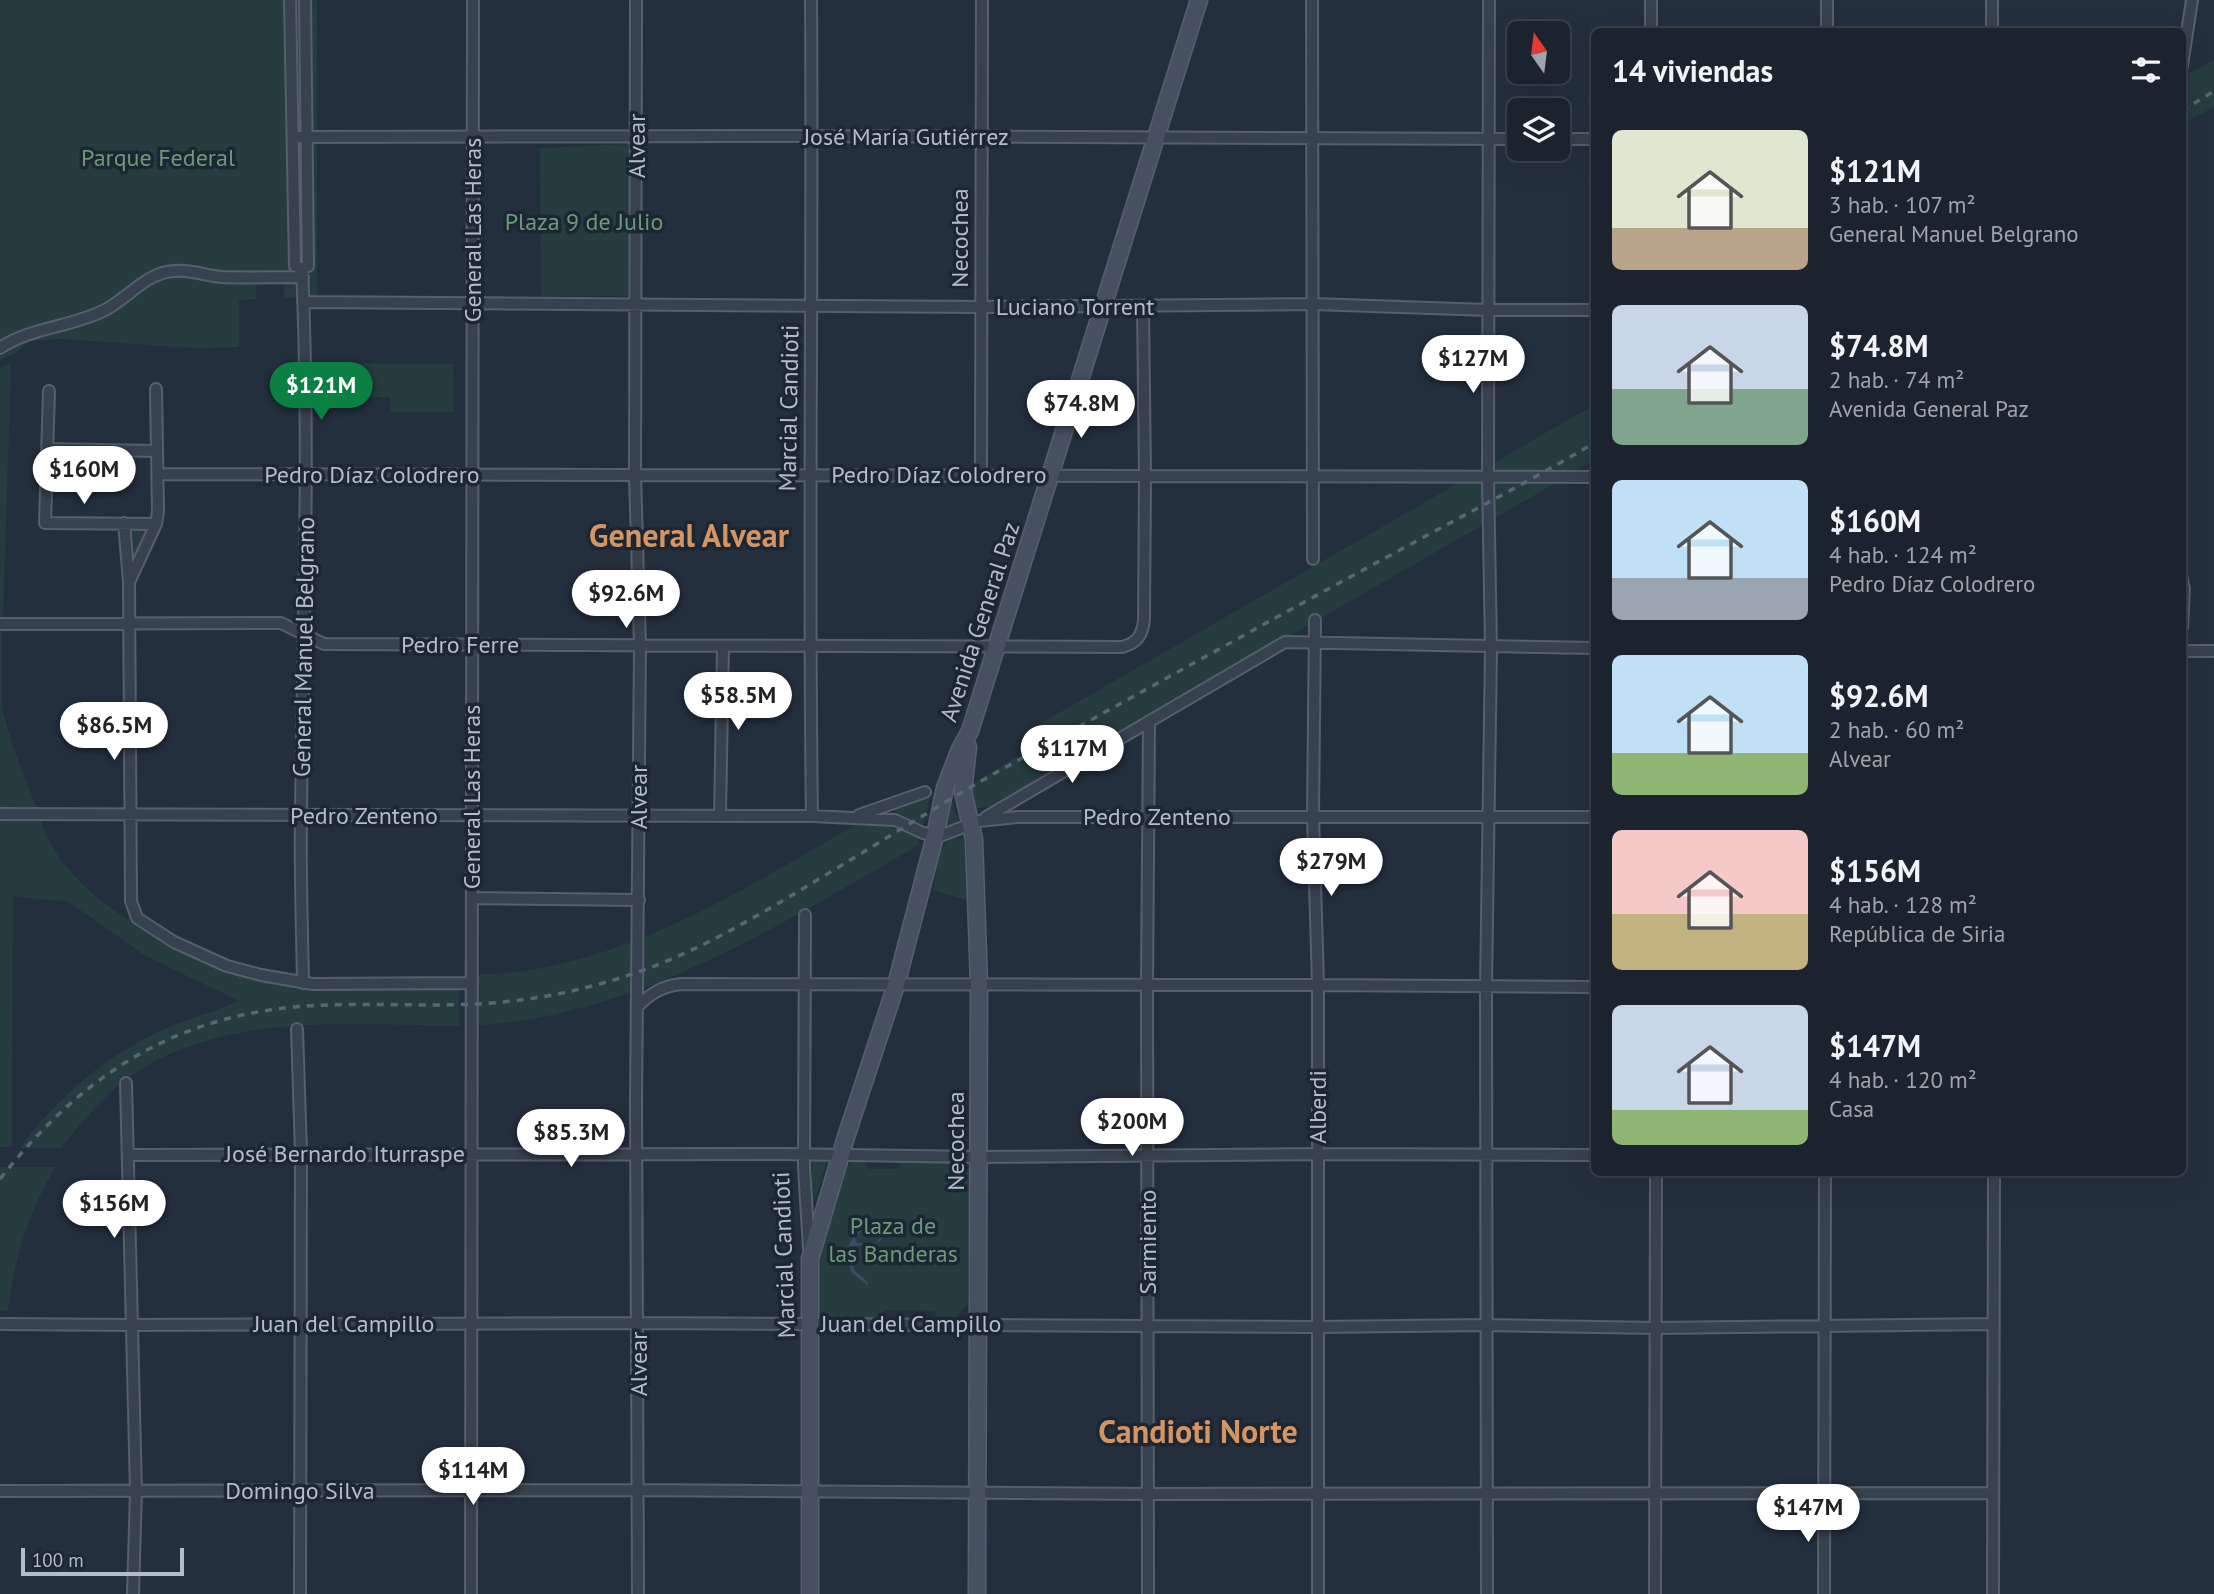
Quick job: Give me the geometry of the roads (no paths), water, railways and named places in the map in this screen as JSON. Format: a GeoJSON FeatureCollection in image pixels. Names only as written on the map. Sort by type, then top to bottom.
{"type":"FeatureCollection","features":[{"type":"Feature","properties":{"kind":"main road","name":"Avenida General Paz"},"geometry":{"type":"LineString","coordinates":[[810,1259],[896,985],[945,788],[970,731],[998,647],[1199,0]]}},
{"type":"Feature","properties":{"kind":"main road","name":"Necochea"},"geometry":{"type":"LineString","coordinates":[[970,731],[963,792],[975,823],[979,985],[976,1594]]}},
{"type":"Feature","properties":{"kind":"main road","name":"Marcial Candioti"},"geometry":{"type":"LineString","coordinates":[[810,1259],[810,1594]]}},
{"type":"Feature","properties":{"kind":"street"},"geometry":{"type":"LineString","coordinates":[[290,0],[295,266],[302,273]]}},
{"type":"Feature","properties":{"kind":"street"},"geometry":{"type":"LineString","coordinates":[[0,348],[12,340],[93,316],[110,308],[164,272],[176,270],[222,277],[302,273],[308,266],[305,0]]}},
{"type":"Feature","properties":{"kind":"street","name":"General Las Heras"},"geometry":{"type":"LineString","coordinates":[[471,1594],[473,0]]}},
{"type":"Feature","properties":{"kind":"street","name":"Alvear"},"geometry":{"type":"LineString","coordinates":[[636,0],[635,475],[640,645],[636,1102],[638,1594]]}},
{"type":"Feature","properties":{"kind":"street","name":"Marcial Candioti"},"geometry":{"type":"LineString","coordinates":[[811,0],[813,306],[809,647],[812,816]]}},
{"type":"Feature","properties":{"kind":"street","name":"Necochea"},"geometry":{"type":"LineString","coordinates":[[981,475],[982,0]]}},
{"type":"Feature","properties":{"kind":"street"},"geometry":{"type":"LineString","coordinates":[[1312,0],[1313,559]]}},
{"type":"Feature","properties":{"kind":"street"},"geometry":{"type":"LineString","coordinates":[[1487,1594],[1486,988],[1491,648],[1488,479],[1489,0]]}},
{"type":"Feature","properties":{"kind":"street"},"geometry":{"type":"LineString","coordinates":[[1651,0],[1651,28]]}},
{"type":"Feature","properties":{"kind":"street"},"geometry":{"type":"LineString","coordinates":[[1827,0],[1827,28]]}},
{"type":"Feature","properties":{"kind":"street"},"geometry":{"type":"LineString","coordinates":[[1992,0],[1992,28]]}},
{"type":"Feature","properties":{"kind":"street"},"geometry":{"type":"LineString","coordinates":[[2186,42],[2193,0]]}},
{"type":"Feature","properties":{"kind":"street","name":"José María Gutiérrez"},"geometry":{"type":"LineString","coordinates":[[294,137],[983,136],[1507,139]]}},
{"type":"Feature","properties":{"kind":"street"},"geometry":{"type":"LineString","coordinates":[[1570,139],[1591,139]]}},
{"type":"Feature","properties":{"kind":"street","name":"General Manuel Belgrano"},"geometry":{"type":"LineString","coordinates":[[302,273],[306,474],[301,815],[303,983]]}},
{"type":"Feature","properties":{"kind":"street","name":"Luciano Torrent"},"geometry":{"type":"LineString","coordinates":[[303,302],[982,307],[1314,304],[1488,310],[1591,310]]}},
{"type":"Feature","properties":{"kind":"street"},"geometry":{"type":"LineString","coordinates":[[1143,307],[1145,477]]}},
{"type":"Feature","properties":{"kind":"street"},"geometry":{"type":"LineString","coordinates":[[129,582],[156,524],[156,389]]}},
{"type":"Feature","properties":{"kind":"street"},"geometry":{"type":"LineString","coordinates":[[49,391],[46,523],[156,524]]}},
{"type":"Feature","properties":{"kind":"street"},"geometry":{"type":"LineString","coordinates":[[48,449],[157,451]]}},
{"type":"Feature","properties":{"kind":"street","name":"Pedro Díaz Colodrero"},"geometry":{"type":"LineString","coordinates":[[158,474],[1488,479],[1591,477]]}},
{"type":"Feature","properties":{"kind":"street","name":"Pedro Ferre"},"geometry":{"type":"LineString","coordinates":[[0,624],[281,623],[324,644],[1108,649],[1134,643],[1142,635],[1145,477]]}},
{"type":"Feature","properties":{"kind":"street"},"geometry":{"type":"LineString","coordinates":[[124,523],[129,582],[131,901],[137,918],[193,952],[244,970],[303,983],[472,983]]}},
{"type":"Feature","properties":{"kind":"street","name":"Alberdi"},"geometry":{"type":"LineString","coordinates":[[1314,620],[1313,816],[1318,985],[1318,1594]]}},
{"type":"Feature","properties":{"kind":"street"},"geometry":{"type":"LineString","coordinates":[[975,823],[1285,642],[1591,648]]}},
{"type":"Feature","properties":{"kind":"street"},"geometry":{"type":"LineString","coordinates":[[720,816],[723,647]]}},
{"type":"Feature","properties":{"kind":"street"},"geometry":{"type":"LineString","coordinates":[[2186,651],[2214,651]]}},
{"type":"Feature","properties":{"kind":"street","name":"Sarmiento"},"geometry":{"type":"LineString","coordinates":[[1148,1594],[1149,722]]}},
{"type":"Feature","properties":{"kind":"street","name":"Pedro Zenteno"},"geometry":{"type":"LineString","coordinates":[[853,817],[925,792]]}},
{"type":"Feature","properties":{"kind":"street","name":"Pedro Zenteno"},"geometry":{"type":"LineString","coordinates":[[0,814],[812,816],[895,820],[935,836],[950,834],[975,823],[1018,817],[1591,817]]}},
{"type":"Feature","properties":{"kind":"street"},"geometry":{"type":"LineString","coordinates":[[472,898],[639,900]]}},
{"type":"Feature","properties":{"kind":"street","name":"Marcial Candioti"},"geometry":{"type":"LineString","coordinates":[[805,915],[804,1154],[810,1259]]}},
{"type":"Feature","properties":{"kind":"street"},"geometry":{"type":"LineString","coordinates":[[638,1006],[648,995],[673,985],[1591,987]]}},
{"type":"Feature","properties":{"kind":"street"},"geometry":{"type":"LineString","coordinates":[[298,1029],[301,1153],[300,1594]]}},
{"type":"Feature","properties":{"kind":"street"},"geometry":{"type":"LineString","coordinates":[[126,1083],[136,1491],[133,1594]]}},
{"type":"Feature","properties":{"kind":"street","name":"José Bernardo Iturraspe"},"geometry":{"type":"LineString","coordinates":[[128,1155],[1591,1155]]}},
{"type":"Feature","properties":{"kind":"street"},"geometry":{"type":"LineString","coordinates":[[1655,1594],[1656,1176]]}},
{"type":"Feature","properties":{"kind":"street"},"geometry":{"type":"LineString","coordinates":[[1824,1594],[1825,1176]]}},
{"type":"Feature","properties":{"kind":"street"},"geometry":{"type":"LineString","coordinates":[[1993,1594],[1994,1176]]}},
{"type":"Feature","properties":{"kind":"street","name":"Juan del Campillo"},"geometry":{"type":"LineString","coordinates":[[0,1324],[638,1323],[1316,1327],[1486,1325],[1656,1328],[1993,1324]]}},
{"type":"Feature","properties":{"kind":"street","name":"Domingo Silva"},"geometry":{"type":"LineString","coordinates":[[0,1491],[1993,1493]]}},
{"type":"Feature","properties":{"kind":"water"},"geometry":{"type":"Polygon","coordinates":[[[873,1226],[881,1228],[882,1239],[874,1245],[854,1246],[851,1252],[854,1270],[868,1285],[852,1273],[848,1257],[853,1237],[865,1228],[873,1226]],[[871,1227],[864,1229],[855,1237],[856,1242],[877,1242],[881,1236],[880,1230],[871,1227]]]}},
{"type":"Feature","properties":{"kind":"railway"},"geometry":{"type":"LineString","coordinates":[[2186,108],[2214,91]]}},
{"type":"Feature","properties":{"kind":"railway"},"geometry":{"type":"LineString","coordinates":[[0,1179],[61,1112],[93,1085],[128,1061],[165,1041],[205,1025],[248,1014],[294,1007],[467,1004],[530,999],[605,983],[681,955],[757,916],[999,771],[1591,445]]}},
{"type":"Feature","properties":{"kind":"district","name":"General Alvear"},"geometry":{"type":"Point","coordinates":[689,536]}},
{"type":"Feature","properties":{"kind":"district","name":"Candioti Norte"},"geometry":{"type":"Point","coordinates":[1198,1432]}},
{"type":"Feature","properties":{"kind":"park label","name":"Parque Federal"},"geometry":{"type":"Point","coordinates":[158,158]}},
{"type":"Feature","properties":{"kind":"park label","name":"Plaza 9 de Julio"},"geometry":{"type":"Point","coordinates":[584,222]}},
{"type":"Feature","properties":{"kind":"park label","name":"Plaza de las Banderas"},"geometry":{"type":"Point","coordinates":[893,1240]}}]}
